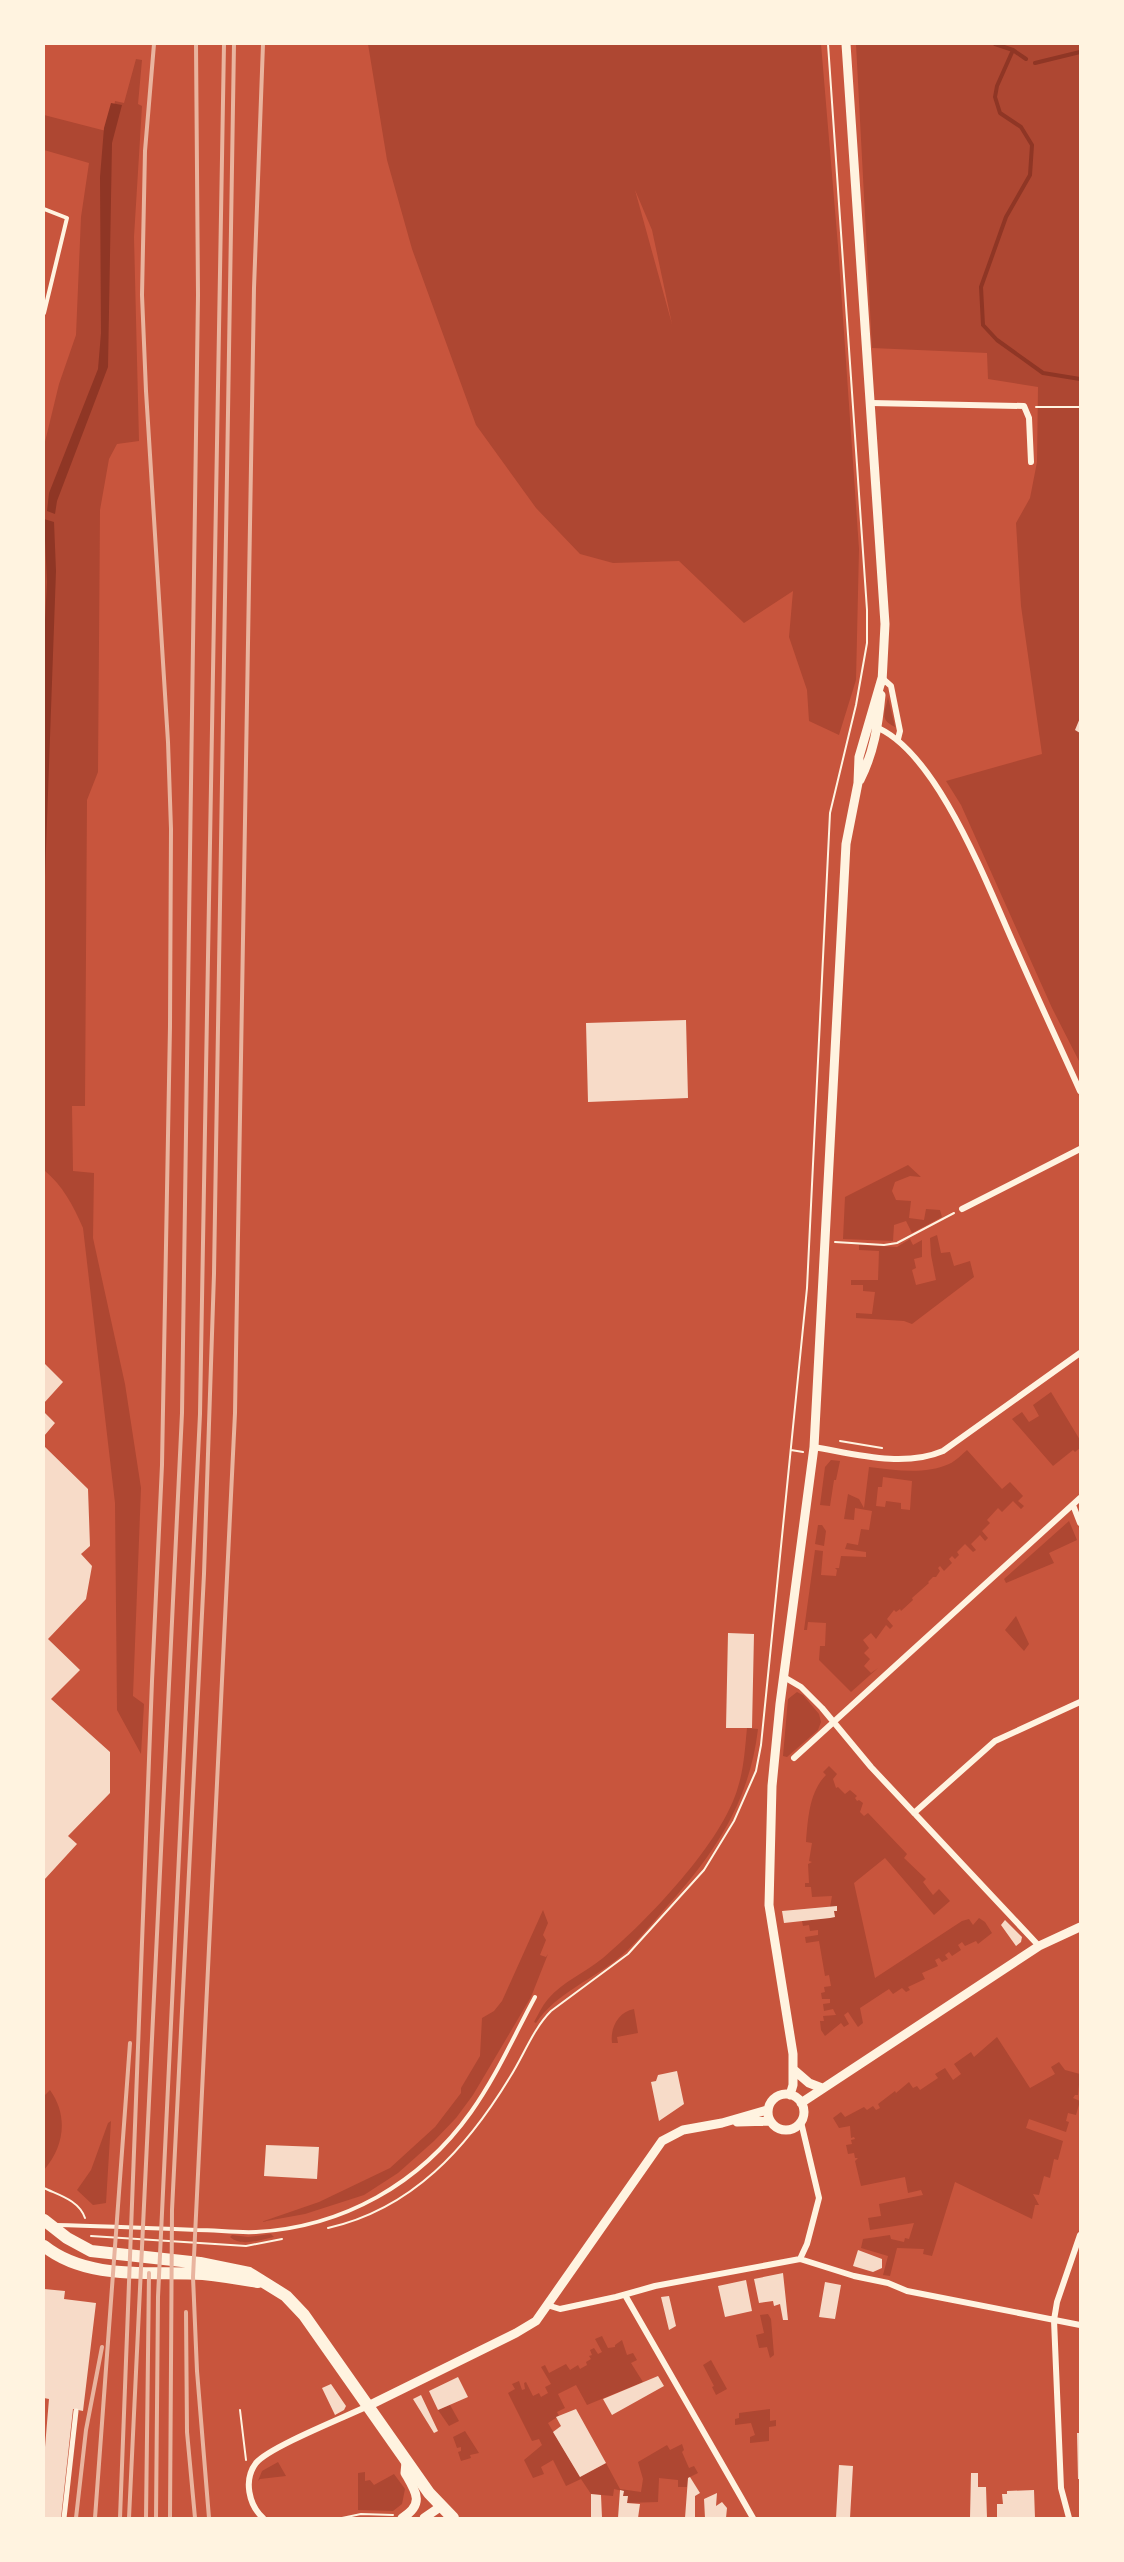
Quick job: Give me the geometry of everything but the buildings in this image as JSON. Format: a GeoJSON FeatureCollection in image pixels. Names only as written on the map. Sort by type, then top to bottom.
{"type":"FeatureCollection","features":[{"type":"Feature","properties":{"kind":"main road"},"geometry":{"type":"LineString","coordinates":[[45,2225],[91,2251],[228,2267],[249,2273],[286,2296],[304,2315],[406,2462],[440,2507],[453,2518]]}},
{"type":"Feature","properties":{"kind":"main road"},"geometry":{"type":"LineString","coordinates":[[44,2246],[62,2260],[92,2270],[205,2274],[267,2283]]}},
{"type":"Feature","properties":{"kind":"street"},"geometry":{"type":"LineString","coordinates":[[846,44],[885,624],[878,728],[870,760],[858,783]]}},
{"type":"Feature","properties":{"kind":"street"},"geometry":{"type":"LineString","coordinates":[[871,403],[1024,406],[1029,418],[1031,462]]}},
{"type":"Feature","properties":{"kind":"street"},"geometry":{"type":"LineString","coordinates":[[882,678],[891,686],[900,731],[898,739]]}},
{"type":"Feature","properties":{"kind":"street"},"geometry":{"type":"LineString","coordinates":[[790,2095],[794,2070],[769,1905],[772,1786],[784,1677],[793,1621],[810,1450],[826,1241],[846,844],[858,783],[860,757],[867,725],[882,678]]}},
{"type":"Feature","properties":{"kind":"street"},"geometry":{"type":"LineString","coordinates":[[867,725],[898,739],[927,774],[955,818],[1080,1091]]}},
{"type":"Feature","properties":{"kind":"street"},"geometry":{"type":"LineString","coordinates":[[962,1209],[1080,1149]]}},
{"type":"Feature","properties":{"kind":"street"},"geometry":{"type":"LineString","coordinates":[[810,1450],[895,1459],[913,1460],[930,1457],[943,1451],[1080,1353]]}},
{"type":"Feature","properties":{"kind":"street"},"geometry":{"type":"LineString","coordinates":[[794,1758],[1080,1498]]}},
{"type":"Feature","properties":{"kind":"street"},"geometry":{"type":"LineString","coordinates":[[1073,1505],[1080,1523]]}},
{"type":"Feature","properties":{"kind":"street"},"geometry":{"type":"LineString","coordinates":[[784,1677],[801,1687],[914,1813],[1039,1946]]}},
{"type":"Feature","properties":{"kind":"street"},"geometry":{"type":"LineString","coordinates":[[914,1813],[995,1741],[1080,1702]]}},
{"type":"Feature","properties":{"kind":"street"},"geometry":{"type":"LineString","coordinates":[[801,2103],[1039,1946],[1080,1927]]}},
{"type":"Feature","properties":{"kind":"street"},"geometry":{"type":"LineString","coordinates":[[794,2070],[809,2083],[822,2088]]}},
{"type":"Feature","properties":{"kind":"street"},"geometry":{"type":"LineString","coordinates":[[779,2094],[790,2095],[801,2103],[804,2116],[795,2127],[784,2130],[777,2128],[770,2121],[767,2110],[779,2094]]}},
{"type":"Feature","properties":{"kind":"street"},"geometry":{"type":"LineString","coordinates":[[263,2518],[256,2512],[249,2492],[252,2471],[259,2461],[274,2450],[531,2325],[662,2141],[674,2132],[767,2110]]}},
{"type":"Feature","properties":{"kind":"street"},"geometry":{"type":"LineString","coordinates":[[722,2122],[770,2121]]}},
{"type":"Feature","properties":{"kind":"street"},"geometry":{"type":"LineString","coordinates":[[800,2259],[819,2198],[801,2122]]}},
{"type":"Feature","properties":{"kind":"street"},"geometry":{"type":"LineString","coordinates":[[1069,2518],[1061,2488],[1054,2320],[1057,2302],[1080,2235]]}},
{"type":"Feature","properties":{"kind":"street"},"geometry":{"type":"LineString","coordinates":[[547,2305],[560,2309],[655,2286],[800,2259],[848,2274],[888,2283],[907,2291],[1080,2325]]}},
{"type":"Feature","properties":{"kind":"street"},"geometry":{"type":"LineString","coordinates":[[625,2295],[753,2518]]}},
{"type":"Feature","properties":{"kind":"street"},"geometry":{"type":"LineString","coordinates":[[64,2518],[76,2411]]}},
{"type":"Feature","properties":{"kind":"street"},"geometry":{"type":"LineString","coordinates":[[400,2516],[410,2513],[417,2502],[416,2492],[405,2472],[406,2462]]}},
{"type":"Feature","properties":{"kind":"street"},"geometry":{"type":"LineString","coordinates":[[424,2518],[440,2507]]}},
{"type":"Feature","properties":{"kind":"lane"},"geometry":{"type":"LineString","coordinates":[[44,209],[67,218],[44,314]]}},
{"type":"Feature","properties":{"kind":"lane"},"geometry":{"type":"LineString","coordinates":[[45,2225],[252,2232],[308,2224],[365,2205],[399,2186],[416,2172],[460,2126],[494,2073],[535,1997]]}},
{"type":"Feature","properties":{"kind":"path"},"geometry":{"type":"LineString","coordinates":[[828,44],[850,389]]}},
{"type":"Feature","properties":{"kind":"path"},"geometry":{"type":"LineString","coordinates":[[1024,406],[1080,407]]}},
{"type":"Feature","properties":{"kind":"path"},"geometry":{"type":"LineString","coordinates":[[826,1241],[884,1245],[897,1243],[946,1217]]}},
{"type":"Feature","properties":{"kind":"path"},"geometry":{"type":"LineString","coordinates":[[321,2230],[354,2222],[395,2202],[438,2171],[470,2137],[510,2078],[542,2020],[628,1954],[704,1870],[728,1834],[756,1771],[758,1761],[793,1429],[800,1430]]}},
{"type":"Feature","properties":{"kind":"path"},"geometry":{"type":"LineString","coordinates":[[830,1439],[891,1449]]}},
{"type":"Feature","properties":{"kind":"path"},"geometry":{"type":"LineString","coordinates":[[791,1450],[810,1450]]}},
{"type":"Feature","properties":{"kind":"path"},"geometry":{"type":"LineString","coordinates":[[44,2189],[57,2192],[82,2210],[84,2216]]}},
{"type":"Feature","properties":{"kind":"path"},"geometry":{"type":"LineString","coordinates":[[92,2236],[246,2246],[288,2237]]}},
{"type":"Feature","properties":{"kind":"path"},"geometry":{"type":"LineString","coordinates":[[240,2410],[245,2457],[252,2471]]}},
{"type":"Feature","properties":{"kind":"path"},"geometry":{"type":"LineString","coordinates":[[342,2518],[361,2514],[400,2516]]}},
{"type":"Feature","properties":{"kind":"shaded area"},"geometry":{"type":"Polygon","coordinates":[[[368,44],[821,44],[859,549],[856,680],[839,735],[809,721],[807,690],[789,637],[793,591],[744,623],[679,561],[613,563],[580,554],[536,508],[476,425],[412,249],[387,160],[368,44]],[[635,190],[672,324],[652,230],[635,190]]]}},
{"type":"Feature","properties":{"kind":"shaded area"},"geometry":{"type":"Polygon","coordinates":[[[856,44],[1080,44],[1080,1063],[1052,1008],[961,805],[946,781],[1042,754],[1021,606],[1016,523],[1030,498],[1037,462],[1038,387],[988,379],[987,353],[872,348],[856,44]]]}},
{"type":"Feature","properties":{"kind":"shaded area"},"geometry":{"type":"Polygon","coordinates":[[[136,59],[142,60],[138,104],[142,106],[134,237],[139,441],[117,444],[109,459],[100,510],[98,772],[87,800],[85,1106],[72,1106],[73,1171],[94,1173],[93,1238],[125,1384],[141,1488],[133,1696],[144,1704],[141,1754],[117,1710],[115,1503],[83,1228],[67,1196],[44,1170],[44,446],[59,384],[76,335],[81,217],[89,163],[44,150],[44,115],[110,132],[115,101],[124,103],[136,59]]]}},
{"type":"Feature","properties":{"kind":"shaded area"},"geometry":{"type":"Polygon","coordinates":[[[111,103],[122,105],[112,143],[108,367],[57,501],[55,514],[47,511],[49,493],[98,369],[101,333],[100,177],[104,128],[111,103]]]}},
{"type":"Feature","properties":{"kind":"shaded area"},"geometry":{"type":"Polygon","coordinates":[[[44,519],[54,522],[56,571],[44,904],[44,640],[47,582],[44,519]]]}},
{"type":"Feature","properties":{"kind":"shaded area"},"geometry":{"type":"Polygon","coordinates":[[[888,697],[895,727],[887,721],[884,715],[888,697]]]}},
{"type":"Feature","properties":{"kind":"shaded area"},"geometry":{"type":"Polygon","coordinates":[[[908,1165],[921,1177],[910,1176],[895,1182],[892,1191],[896,1200],[911,1201],[909,1218],[924,1220],[926,1209],[940,1210],[942,1217],[912,1233],[906,1221],[894,1225],[893,1241],[843,1239],[845,1197],[908,1165]]]}},
{"type":"Feature","properties":{"kind":"shaded area"},"geometry":{"type":"Polygon","coordinates":[[[937,1235],[941,1253],[950,1252],[954,1266],[970,1261],[974,1277],[912,1324],[904,1321],[856,1318],[856,1313],[872,1314],[875,1292],[863,1291],[863,1285],[851,1285],[851,1280],[878,1280],[879,1251],[859,1250],[859,1245],[897,1247],[910,1239],[913,1245],[922,1240],[922,1257],[914,1259],[916,1268],[912,1270],[916,1285],[936,1280],[930,1238],[937,1235]]]}},
{"type":"Feature","properties":{"kind":"shaded area"},"geometry":{"type":"Polygon","coordinates":[[[1051,1392],[1080,1440],[1080,1448],[1075,1452],[1073,1450],[1053,1466],[1012,1419],[1022,1412],[1029,1422],[1039,1416],[1033,1405],[1051,1392]]]}},
{"type":"Feature","properties":{"kind":"shaded area"},"geometry":{"type":"Polygon","coordinates":[[[967,1450],[1002,1489],[1010,1482],[1023,1496],[1018,1501],[1024,1506],[1021,1509],[1013,1501],[1002,1512],[998,1508],[987,1520],[990,1523],[982,1531],[988,1538],[985,1541],[980,1535],[971,1544],[976,1550],[973,1552],[965,1544],[957,1552],[959,1555],[955,1559],[952,1556],[949,1559],[952,1563],[944,1571],[940,1566],[938,1568],[940,1571],[936,1577],[933,1577],[912,1598],[913,1600],[901,1611],[900,1609],[896,1612],[894,1610],[887,1619],[893,1626],[890,1629],[886,1625],[876,1639],[871,1633],[863,1640],[869,1648],[864,1653],[870,1659],[864,1666],[871,1673],[878,1668],[851,1692],[819,1660],[820,1646],[825,1646],[826,1623],[808,1622],[807,1630],[804,1630],[815,1550],[823,1551],[821,1575],[836,1576],[835,1568],[839,1568],[841,1556],[866,1557],[866,1552],[845,1549],[847,1543],[858,1545],[861,1529],[869,1530],[872,1511],[855,1508],[854,1520],[844,1519],[848,1494],[859,1499],[864,1508],[869,1467],[909,1471],[930,1470],[952,1463],[967,1450]],[[883,1477],[882,1487],[878,1487],[876,1506],[885,1507],[886,1501],[901,1503],[901,1509],[910,1510],[912,1481],[883,1477]]]}},
{"type":"Feature","properties":{"kind":"shaded area"},"geometry":{"type":"Polygon","coordinates":[[[831,1460],[840,1461],[830,1506],[820,1505],[825,1467],[831,1460]]]}},
{"type":"Feature","properties":{"kind":"shaded area"},"geometry":{"type":"Polygon","coordinates":[[[1069,1521],[1077,1540],[1049,1553],[1054,1563],[1006,1583],[1004,1579],[1069,1521]]]}},
{"type":"Feature","properties":{"kind":"shaded area"},"geometry":{"type":"Polygon","coordinates":[[[818,1525],[822,1525],[826,1531],[824,1546],[815,1544],[818,1525]]]}},
{"type":"Feature","properties":{"kind":"shaded area"},"geometry":{"type":"Polygon","coordinates":[[[1016,1616],[1029,1644],[1024,1651],[1005,1630],[1016,1616]]]}},
{"type":"Feature","properties":{"kind":"shaded area"},"geometry":{"type":"Polygon","coordinates":[[[797,1692],[803,1695],[819,1714],[821,1722],[818,1730],[787,1757],[783,1756],[788,1699],[797,1692]]]}},
{"type":"Feature","properties":{"kind":"shaded area"},"geometry":{"type":"Polygon","coordinates":[[[747,1728],[758,1729],[746,1782],[725,1828],[697,1871],[627,1951],[554,2003],[536,2023],[534,2022],[554,1993],[621,1942],[661,1902],[700,1856],[730,1809],[743,1765],[747,1728]]]}},
{"type":"Feature","properties":{"kind":"shaded area"},"geometry":{"type":"Polygon","coordinates":[[[829,1766],[837,1774],[833,1779],[836,1788],[838,1787],[845,1794],[850,1790],[857,1796],[855,1798],[857,1801],[863,1803],[860,1812],[864,1816],[868,1813],[907,1854],[904,1858],[926,1879],[923,1882],[933,1895],[939,1889],[950,1901],[934,1915],[885,1858],[854,1883],[875,1978],[962,1921],[969,1919],[973,1925],[979,1918],[985,1922],[992,1933],[978,1944],[976,1941],[965,1946],[962,1942],[958,1945],[961,1950],[952,1956],[949,1952],[945,1955],[948,1959],[942,1962],[939,1958],[935,1960],[938,1966],[922,1973],[925,1979],[908,1987],[910,1990],[906,1992],[902,1988],[893,1994],[889,1989],[860,2008],[863,2023],[858,2027],[848,2012],[844,2015],[849,2024],[844,2027],[841,2023],[825,2036],[821,2030],[820,2021],[824,2021],[823,2016],[836,2015],[833,2009],[824,2011],[823,2004],[830,2003],[830,1999],[822,1999],[821,1993],[825,1992],[824,1987],[831,1986],[829,1975],[825,1976],[819,1941],[806,1943],[805,1937],[818,1935],[818,1930],[810,1931],[809,1925],[803,1926],[802,1921],[835,1917],[834,1911],[837,1910],[837,1906],[830,1907],[832,1896],[812,1897],[811,1887],[805,1887],[805,1883],[809,1883],[808,1864],[812,1862],[809,1861],[812,1843],[806,1842],[810,1806],[816,1789],[826,1775],[823,1772],[829,1766]]]}},
{"type":"Feature","properties":{"kind":"shaded area"},"geometry":{"type":"Polygon","coordinates":[[[543,1910],[548,1923],[543,1935],[546,1940],[540,1955],[546,1957],[548,1954],[531,1997],[473,2095],[456,2118],[398,2173],[364,2195],[305,2214],[261,2222],[319,2202],[390,2168],[435,2127],[461,2093],[461,2088],[480,2056],[482,2018],[494,2011],[502,2001],[543,1910]]]}},
{"type":"Feature","properties":{"kind":"shaded area"},"geometry":{"type":"Polygon","coordinates":[[[634,2009],[638,2033],[617,2037],[618,2043],[612,2043],[612,2032],[619,2017],[634,2009]]]}},
{"type":"Feature","properties":{"kind":"shaded area"},"geometry":{"type":"Polygon","coordinates":[[[997,2037],[1030,2088],[1055,2074],[1051,2067],[1059,2062],[1065,2070],[1080,2074],[1078,2095],[1073,2098],[1080,2101],[1076,2115],[1068,2113],[1066,2121],[1069,2122],[1066,2132],[1029,2119],[1026,2128],[1063,2141],[1058,2160],[1054,2159],[1050,2178],[1044,2176],[1039,2195],[1033,2194],[1039,2205],[1035,2205],[1032,2219],[955,2182],[932,2256],[923,2254],[924,2249],[897,2248],[890,2276],[883,2275],[888,2256],[861,2248],[863,2239],[890,2235],[891,2239],[904,2242],[905,2238],[909,2239],[914,2223],[870,2230],[868,2218],[881,2216],[879,2204],[923,2195],[921,2190],[908,2193],[905,2177],[861,2186],[855,2161],[858,2158],[855,2158],[854,2153],[848,2154],[846,2145],[852,2144],[851,2140],[855,2139],[851,2138],[850,2126],[839,2128],[833,2118],[841,2112],[845,2117],[864,2107],[867,2110],[873,2106],[876,2110],[880,2108],[878,2104],[909,2082],[913,2088],[917,2086],[920,2090],[938,2078],[935,2074],[945,2068],[953,2080],[961,2074],[954,2064],[971,2052],[974,2057],[997,2037]]]}},
{"type":"Feature","properties":{"kind":"shaded area"},"geometry":{"type":"Polygon","coordinates":[[[50,2090],[60,2110],[62,2130],[56,2151],[44,2170],[44,2096],[50,2090]]]}},
{"type":"Feature","properties":{"kind":"shaded area"},"geometry":{"type":"Polygon","coordinates":[[[111,2121],[106,2203],[93,2205],[77,2190],[91,2170],[108,2123],[111,2121]]]}},
{"type":"Feature","properties":{"kind":"shaded area"},"geometry":{"type":"Polygon","coordinates":[[[271,2234],[274,2237],[251,2242],[240,2242],[230,2237],[232,2235],[248,2237],[271,2234]]]}},
{"type":"Feature","properties":{"kind":"shaded area"},"geometry":{"type":"Polygon","coordinates":[[[768,2314],[771,2319],[774,2355],[770,2358],[767,2347],[759,2348],[756,2335],[764,2333],[760,2315],[768,2314]]]}},
{"type":"Feature","properties":{"kind":"shaded area"},"geometry":{"type":"Polygon","coordinates":[[[602,2336],[608,2348],[615,2347],[622,2340],[627,2355],[633,2353],[637,2360],[631,2363],[643,2382],[587,2405],[576,2385],[558,2394],[565,2408],[557,2412],[559,2416],[548,2423],[580,2477],[606,2463],[620,2489],[641,2492],[643,2479],[638,2462],[667,2445],[670,2450],[682,2444],[684,2450],[682,2452],[689,2468],[694,2466],[698,2473],[688,2478],[687,2487],[678,2487],[678,2480],[659,2478],[658,2502],[627,2503],[628,2496],[623,2496],[623,2491],[614,2489],[613,2496],[591,2494],[581,2479],[566,2486],[553,2460],[541,2467],[544,2474],[533,2478],[524,2460],[542,2445],[539,2439],[532,2441],[508,2393],[515,2389],[512,2384],[519,2381],[522,2390],[525,2389],[524,2383],[526,2382],[533,2396],[539,2393],[541,2397],[548,2393],[545,2387],[551,2384],[541,2367],[545,2365],[549,2373],[566,2364],[570,2370],[578,2365],[580,2369],[591,2359],[590,2350],[594,2348],[598,2354],[602,2352],[595,2339],[602,2336]]]}},
{"type":"Feature","properties":{"kind":"shaded area"},"geometry":{"type":"Polygon","coordinates":[[[711,2360],[727,2389],[716,2395],[703,2365],[711,2360]]]}},
{"type":"Feature","properties":{"kind":"shaded area"},"geometry":{"type":"Polygon","coordinates":[[[450,2405],[459,2421],[449,2426],[438,2410],[450,2405]]]}},
{"type":"Feature","properties":{"kind":"shaded area"},"geometry":{"type":"Polygon","coordinates":[[[770,2409],[770,2421],[776,2420],[776,2426],[769,2427],[769,2441],[750,2443],[750,2437],[755,2435],[751,2423],[735,2425],[735,2419],[739,2418],[739,2413],[770,2409]]]}},
{"type":"Feature","properties":{"kind":"shaded area"},"geometry":{"type":"Polygon","coordinates":[[[465,2431],[479,2453],[470,2455],[471,2458],[461,2461],[458,2452],[461,2451],[461,2447],[457,2448],[453,2437],[465,2431]]]}},
{"type":"Feature","properties":{"kind":"shaded area"},"geometry":{"type":"Polygon","coordinates":[[[278,2462],[286,2476],[258,2481],[262,2471],[278,2462]]]}},
{"type":"Feature","properties":{"kind":"shaded area"},"geometry":{"type":"Polygon","coordinates":[[[365,2472],[365,2481],[370,2480],[374,2485],[394,2474],[405,2489],[402,2504],[393,2511],[358,2510],[358,2473],[365,2472]]]}},
{"type":"Feature","properties":{"kind":"waterway"},"geometry":{"type":"LineString","coordinates":[[995,44],[1013,50],[1026,59]]}},
{"type":"Feature","properties":{"kind":"waterway"},"geometry":{"type":"LineString","coordinates":[[1013,50],[997,86],[995,97],[1000,113],[1021,127],[1032,145],[1030,175],[1006,217],[981,287],[983,325],[997,340],[1043,373],[1080,379]]}},
{"type":"Feature","properties":{"kind":"waterway"},"geometry":{"type":"LineString","coordinates":[[1035,63],[1080,52]]}},
{"type":"Feature","properties":{"kind":"railway"},"geometry":{"type":"LineString","coordinates":[[120,2518],[162,1465],[170,1026],[171,829],[168,742],[142,295],[145,151],[154,44]]}},
{"type":"Feature","properties":{"kind":"railway"},"geometry":{"type":"LineString","coordinates":[[129,2518],[182,1413],[198,295],[196,44]]}},
{"type":"Feature","properties":{"kind":"railway"},"geometry":{"type":"LineString","coordinates":[[156,2518],[158,2297],[200,1414],[224,44]]}},
{"type":"Feature","properties":{"kind":"railway"},"geometry":{"type":"LineString","coordinates":[[170,2518],[172,2210],[204,1574],[214,1274],[234,44]]}},
{"type":"Feature","properties":{"kind":"railway"},"geometry":{"type":"LineString","coordinates":[[209,2518],[197,2371],[193,2277],[235,1413],[254,288],[263,44]]}},
{"type":"Feature","properties":{"kind":"railway"},"geometry":{"type":"LineString","coordinates":[[95,2518],[130,2043]]}},
{"type":"Feature","properties":{"kind":"railway"},"geometry":{"type":"LineString","coordinates":[[146,2518],[149,2273]]}},
{"type":"Feature","properties":{"kind":"railway"},"geometry":{"type":"LineString","coordinates":[[186,2312],[187,2432],[195,2518]]}},
{"type":"Feature","properties":{"kind":"railway"},"geometry":{"type":"LineString","coordinates":[[76,2518],[86,2430],[102,2347]]}}]}
